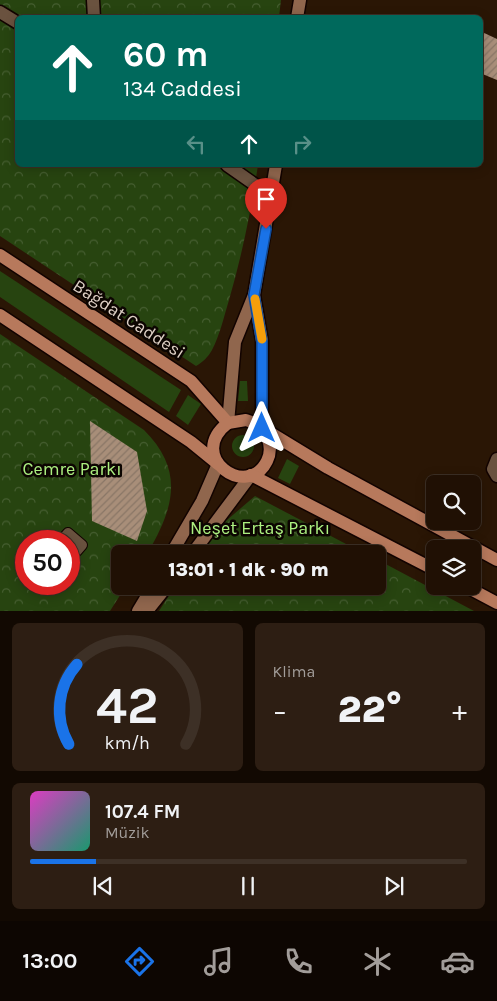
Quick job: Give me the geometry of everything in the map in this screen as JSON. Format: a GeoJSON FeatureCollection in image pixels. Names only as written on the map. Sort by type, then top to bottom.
{"type":"FeatureCollection","features":[{"type":"Feature","properties":{"kind":"main road"},"geometry":{"type":"LineString","coordinates":[[298,15],[300,0]]}},
{"type":"Feature","properties":{"kind":"main road"},"geometry":{"type":"LineString","coordinates":[[177,545],[202,501],[218,464],[214,456],[216,437],[228,423],[234,342],[254,295],[276,167]]}},
{"type":"Feature","properties":{"kind":"main road","name":"Bağdat Caddesi"},"geometry":{"type":"LineString","coordinates":[[0,256],[190,381],[228,423]]}},
{"type":"Feature","properties":{"kind":"main road"},"geometry":{"type":"LineString","coordinates":[[199,545],[251,475],[260,470],[270,454],[267,436],[262,428],[262,342],[254,295]]}},
{"type":"Feature","properties":{"kind":"main road"},"geometry":{"type":"LineString","coordinates":[[0,315],[191,442],[233,476],[251,475],[426,565]]}},
{"type":"Feature","properties":{"kind":"main road"},"geometry":{"type":"LineString","coordinates":[[228,423],[246,420],[262,428],[391,504],[497,560]]}},
{"type":"Feature","properties":{"kind":"main road"},"geometry":{"type":"LineString","coordinates":[[481,594],[497,603]]}},
{"type":"Feature","properties":{"kind":"main road"},"geometry":{"type":"LineString","coordinates":[[138,611],[148,595]]}},
{"type":"Feature","properties":{"kind":"main road"},"geometry":{"type":"LineString","coordinates":[[147,611],[159,595]]}},
{"type":"Feature","properties":{"kind":"street"},"geometry":{"type":"LineString","coordinates":[[93,0],[94,15]]}},
{"type":"Feature","properties":{"kind":"street"},"geometry":{"type":"LineString","coordinates":[[0,12],[15,21]]}},
{"type":"Feature","properties":{"kind":"street"},"geometry":{"type":"LineString","coordinates":[[229,167],[271,196]]}},
{"type":"Feature","properties":{"kind":"street"},"geometry":{"type":"LineString","coordinates":[[497,459],[493,469],[497,476]]}},
{"type":"Feature","properties":{"kind":"green space"},"geometry":{"type":"Polygon","coordinates":[[[0,0],[281,0],[279,15],[15,15],[15,167],[258,167],[242,250],[222,325],[215,344],[201,363],[196,366],[0,236],[0,0]]]}},
{"type":"Feature","properties":{"kind":"green space"},"geometry":{"type":"Polygon","coordinates":[[[0,271],[181,390],[169,412],[0,297],[0,271]]]}},
{"type":"Feature","properties":{"kind":"green space","name":"Cemre Parkı"},"geometry":{"type":"Polygon","coordinates":[[[0,334],[144,430],[157,445],[166,460],[171,490],[169,505],[164,521],[152,545],[111,545],[111,595],[120,595],[110,611],[0,611],[0,334]]]}},
{"type":"Feature","properties":{"kind":"green space"},"geometry":{"type":"Polygon","coordinates":[[[240,381],[247,381],[248,401],[238,401],[240,381]]]}},
{"type":"Feature","properties":{"kind":"green space"},"geometry":{"type":"Polygon","coordinates":[[[188,395],[201,404],[188,425],[176,416],[188,395]]]}},
{"type":"Feature","properties":{"kind":"green space"},"geometry":{"type":"Polygon","coordinates":[[[243,435],[251,438],[254,446],[251,454],[243,457],[235,454],[232,446],[235,438],[243,435]]]}},
{"type":"Feature","properties":{"kind":"green space"},"geometry":{"type":"Polygon","coordinates":[[[287,459],[299,466],[290,484],[278,478],[287,459]]]}},
{"type":"Feature","properties":{"kind":"green space","name":"Neşet Ertaş Parkı"},"geometry":{"type":"Polygon","coordinates":[[[255,496],[348,545],[202,545],[206,538],[255,496]]]}},
{"type":"Feature","properties":{"kind":"green space","name":"Neşet Ertaş Parkı"},"geometry":{"type":"Polygon","coordinates":[[[386,564],[426,586],[426,595],[444,595],[474,611],[159,611],[169,595],[386,595],[386,564]]]}},
{"type":"Feature","properties":{"kind":"building"},"geometry":{"type":"Polygon","coordinates":[[[483,32],[497,39],[497,80],[483,74],[483,32]]]}},
{"type":"Feature","properties":{"kind":"building"},"geometry":{"type":"Polygon","coordinates":[[[90,421],[137,452],[147,511],[137,541],[92,521],[90,421]]]}},
{"type":"Feature","properties":{"kind":"slow traffic"},"geometry":{"type":"LineString","coordinates":[[255,299],[262,339]]}},
{"type":"Feature","properties":{"kind":"route"},"geometry":{"type":"LineString","coordinates":[[262,428],[262,342],[254,295],[266,229]]}}]}
